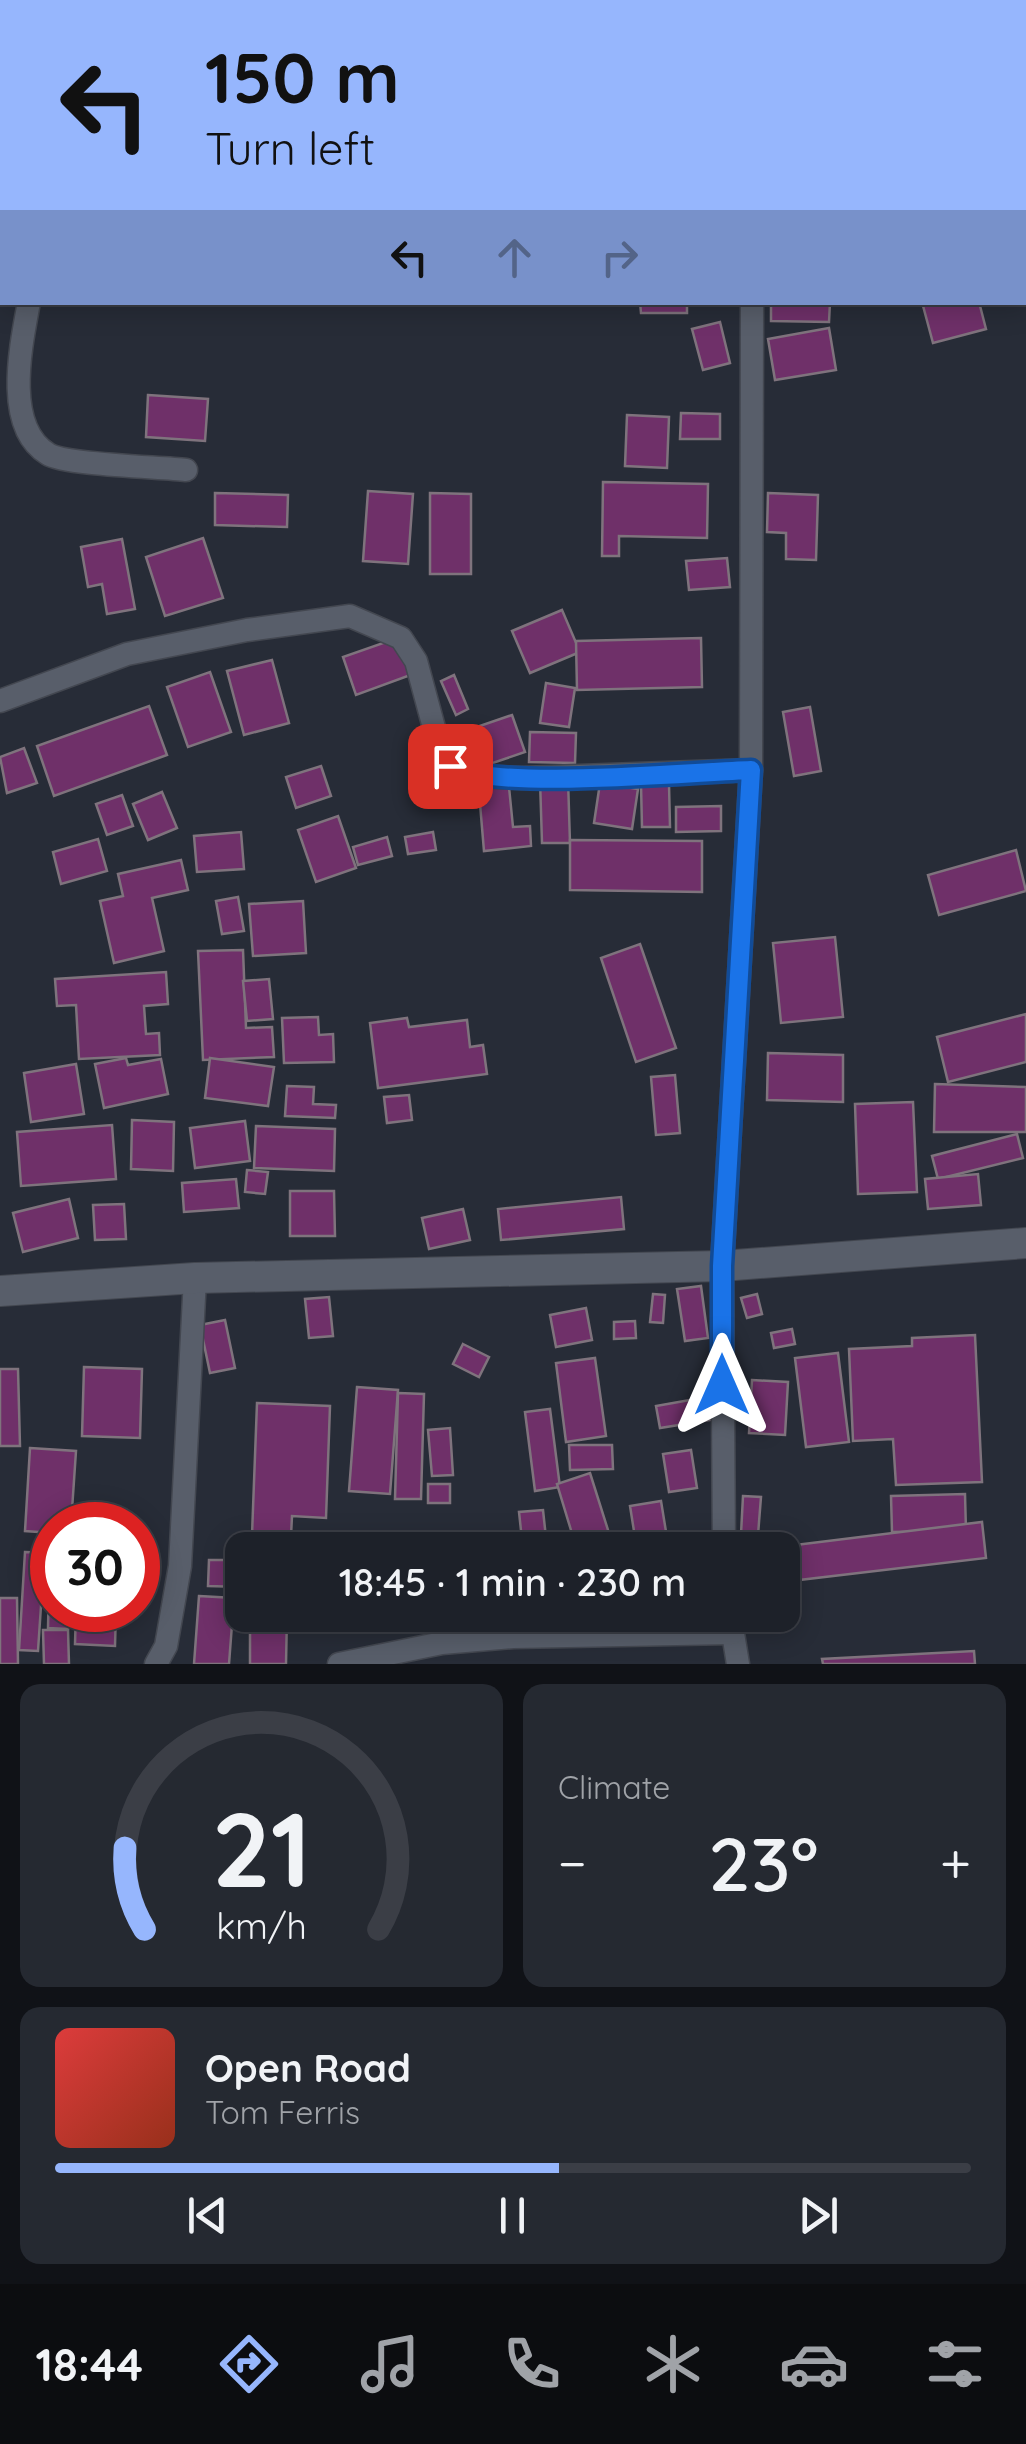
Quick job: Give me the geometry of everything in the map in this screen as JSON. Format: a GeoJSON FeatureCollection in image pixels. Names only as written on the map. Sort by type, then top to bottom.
{"type":"FeatureCollection","features":[{"type":"Feature","properties":{"kind":"street"},"geometry":{"type":"LineString","coordinates":[[28,305],[16,370],[29,438],[51,457],[186,470]]}},
{"type":"Feature","properties":{"kind":"street"},"geometry":{"type":"LineString","coordinates":[[724,1532],[722,1266],[751,770],[752,305]]}},
{"type":"Feature","properties":{"kind":"street"},"geometry":{"type":"LineString","coordinates":[[0,702],[126,654],[247,630],[350,616],[401,638],[416,661],[440,750],[450,766],[468,776],[522,778],[751,770]]}},
{"type":"Feature","properties":{"kind":"street"},"geometry":{"type":"LineString","coordinates":[[0,1291],[196,1278],[629,1265],[722,1266],[1026,1242]]}},
{"type":"Feature","properties":{"kind":"street"},"geometry":{"type":"LineString","coordinates":[[156,1664],[166,1646],[180,1566],[196,1278]]}},
{"type":"Feature","properties":{"kind":"street"},"geometry":{"type":"LineString","coordinates":[[339,1664],[442,1644],[597,1632]]}},
{"type":"Feature","properties":{"kind":"street"},"geometry":{"type":"LineString","coordinates":[[732,1632],[738,1664]]}},
{"type":"Feature","properties":{"kind":"building"},"geometry":{"type":"Polygon","coordinates":[[[640,305],[687,305],[687,313],[641,313],[640,305]]]}},
{"type":"Feature","properties":{"kind":"building"},"geometry":{"type":"Polygon","coordinates":[[[771,305],[830,305],[829,322],[771,321],[771,305]]]}},
{"type":"Feature","properties":{"kind":"building"},"geometry":{"type":"Polygon","coordinates":[[[923,305],[980,305],[986,329],[933,343],[923,305]]]}},
{"type":"Feature","properties":{"kind":"building"},"geometry":{"type":"Polygon","coordinates":[[[720,322],[730,363],[703,370],[692,329],[720,322]]]}},
{"type":"Feature","properties":{"kind":"building"},"geometry":{"type":"Polygon","coordinates":[[[829,328],[836,370],[775,380],[768,339],[829,328]]]}},
{"type":"Feature","properties":{"kind":"building"},"geometry":{"type":"Polygon","coordinates":[[[148,395],[208,399],[205,441],[146,437],[148,395]]]}},
{"type":"Feature","properties":{"kind":"building"},"geometry":{"type":"Polygon","coordinates":[[[681,413],[720,414],[720,439],[680,439],[681,413]]]}},
{"type":"Feature","properties":{"kind":"building"},"geometry":{"type":"Polygon","coordinates":[[[627,415],[669,417],[667,468],[625,466],[627,415]]]}},
{"type":"Feature","properties":{"kind":"building"},"geometry":{"type":"Polygon","coordinates":[[[603,482],[708,484],[707,538],[619,536],[619,556],[602,556],[603,482]]]}},
{"type":"Feature","properties":{"kind":"building"},"geometry":{"type":"Polygon","coordinates":[[[368,491],[413,494],[408,564],[363,561],[368,491]]]}},
{"type":"Feature","properties":{"kind":"building"},"geometry":{"type":"Polygon","coordinates":[[[215,493],[288,495],[287,527],[215,525],[215,493]]]}},
{"type":"Feature","properties":{"kind":"building"},"geometry":{"type":"Polygon","coordinates":[[[430,493],[471,494],[471,574],[430,574],[430,493]]]}},
{"type":"Feature","properties":{"kind":"building"},"geometry":{"type":"Polygon","coordinates":[[[768,493],[818,495],[816,560],[786,559],[786,533],[767,532],[768,493]]]}},
{"type":"Feature","properties":{"kind":"building"},"geometry":{"type":"Polygon","coordinates":[[[203,538],[223,598],[165,616],[146,557],[203,538]]]}},
{"type":"Feature","properties":{"kind":"building"},"geometry":{"type":"Polygon","coordinates":[[[122,539],[135,609],[107,614],[102,584],[88,587],[81,547],[122,539]]]}},
{"type":"Feature","properties":{"kind":"building"},"geometry":{"type":"Polygon","coordinates":[[[727,558],[730,587],[689,590],[686,561],[727,558]]]}},
{"type":"Feature","properties":{"kind":"building"},"geometry":{"type":"Polygon","coordinates":[[[562,610],[580,652],[530,673],[512,631],[562,610]]]}},
{"type":"Feature","properties":{"kind":"building"},"geometry":{"type":"Polygon","coordinates":[[[403,636],[416,673],[356,695],[343,657],[403,636]]]}},
{"type":"Feature","properties":{"kind":"building"},"geometry":{"type":"Polygon","coordinates":[[[701,638],[702,687],[577,690],[576,641],[701,638]]]}},
{"type":"Feature","properties":{"kind":"building"},"geometry":{"type":"Polygon","coordinates":[[[272,660],[289,723],[244,735],[227,671],[272,660]]]}},
{"type":"Feature","properties":{"kind":"building"},"geometry":{"type":"Polygon","coordinates":[[[210,672],[231,732],[188,747],[167,687],[210,672]]]}},
{"type":"Feature","properties":{"kind":"building"},"geometry":{"type":"Polygon","coordinates":[[[454,675],[468,709],[456,715],[441,681],[454,675]]]}},
{"type":"Feature","properties":{"kind":"building"},"geometry":{"type":"Polygon","coordinates":[[[546,683],[575,688],[569,727],[540,723],[546,683]]]}},
{"type":"Feature","properties":{"kind":"building"},"geometry":{"type":"Polygon","coordinates":[[[149,706],[167,755],[54,796],[37,746],[149,706]]]}},
{"type":"Feature","properties":{"kind":"building"},"geometry":{"type":"Polygon","coordinates":[[[810,707],[821,771],[794,776],[783,712],[810,707]]]}},
{"type":"Feature","properties":{"kind":"building"},"geometry":{"type":"Polygon","coordinates":[[[512,715],[525,752],[478,768],[465,731],[512,715]]]}},
{"type":"Feature","properties":{"kind":"building"},"geometry":{"type":"Polygon","coordinates":[[[530,732],[576,733],[575,763],[529,762],[530,732]]]}},
{"type":"Feature","properties":{"kind":"building"},"geometry":{"type":"Polygon","coordinates":[[[24,748],[37,783],[7,793],[0,757],[24,748]]]}},
{"type":"Feature","properties":{"kind":"building"},"geometry":{"type":"Polygon","coordinates":[[[321,766],[331,796],[296,808],[286,777],[321,766]]]}},
{"type":"Feature","properties":{"kind":"building"},"geometry":{"type":"Polygon","coordinates":[[[508,777],[513,827],[530,826],[531,846],[484,851],[478,780],[508,777]]]}},
{"type":"Feature","properties":{"kind":"building"},"geometry":{"type":"Polygon","coordinates":[[[568,779],[570,843],[542,843],[540,780],[568,779]]]}},
{"type":"Feature","properties":{"kind":"building"},"geometry":{"type":"Polygon","coordinates":[[[600,783],[638,789],[632,829],[594,823],[600,783]]]}},
{"type":"Feature","properties":{"kind":"building"},"geometry":{"type":"Polygon","coordinates":[[[669,784],[670,827],[642,827],[641,785],[669,784]]]}},
{"type":"Feature","properties":{"kind":"building"},"geometry":{"type":"Polygon","coordinates":[[[162,792],[177,828],[148,840],[133,804],[162,792]]]}},
{"type":"Feature","properties":{"kind":"building"},"geometry":{"type":"Polygon","coordinates":[[[122,795],[133,826],[107,835],[96,804],[122,795]]]}},
{"type":"Feature","properties":{"kind":"building"},"geometry":{"type":"Polygon","coordinates":[[[721,806],[721,831],[676,832],[676,807],[721,806]]]}},
{"type":"Feature","properties":{"kind":"building"},"geometry":{"type":"Polygon","coordinates":[[[338,816],[356,868],[316,882],[298,830],[338,816]]]}},
{"type":"Feature","properties":{"kind":"building"},"geometry":{"type":"Polygon","coordinates":[[[241,832],[244,869],[197,872],[194,836],[241,832]]]}},
{"type":"Feature","properties":{"kind":"building"},"geometry":{"type":"Polygon","coordinates":[[[433,832],[436,850],[408,854],[405,837],[433,832]]]}},
{"type":"Feature","properties":{"kind":"building"},"geometry":{"type":"Polygon","coordinates":[[[387,837],[392,856],[358,865],[353,847],[387,837]]]}},
{"type":"Feature","properties":{"kind":"building"},"geometry":{"type":"Polygon","coordinates":[[[98,839],[107,871],[61,884],[53,852],[98,839]]]}},
{"type":"Feature","properties":{"kind":"building"},"geometry":{"type":"Polygon","coordinates":[[[570,840],[702,841],[702,892],[570,890],[570,840]]]}},
{"type":"Feature","properties":{"kind":"building"},"geometry":{"type":"Polygon","coordinates":[[[1016,850],[1026,891],[939,915],[928,875],[1016,850]]]}},
{"type":"Feature","properties":{"kind":"building"},"geometry":{"type":"Polygon","coordinates":[[[181,860],[188,890],[152,898],[164,951],[114,963],[100,901],[123,896],[118,874],[181,860]]]}},
{"type":"Feature","properties":{"kind":"building"},"geometry":{"type":"Polygon","coordinates":[[[238,897],[244,931],[222,934],[216,901],[238,897]]]}},
{"type":"Feature","properties":{"kind":"building"},"geometry":{"type":"Polygon","coordinates":[[[303,901],[306,953],[253,956],[249,904],[303,901]]]}},
{"type":"Feature","properties":{"kind":"building"},"geometry":{"type":"Polygon","coordinates":[[[835,937],[843,1017],[781,1023],[773,943],[835,937]]]}},
{"type":"Feature","properties":{"kind":"building"},"geometry":{"type":"Polygon","coordinates":[[[640,944],[676,1048],[636,1062],[601,958],[640,944]]]}},
{"type":"Feature","properties":{"kind":"building"},"geometry":{"type":"Polygon","coordinates":[[[243,950],[246,1028],[272,1027],[274,1057],[203,1060],[198,951],[243,950]]]}},
{"type":"Feature","properties":{"kind":"building"},"geometry":{"type":"Polygon","coordinates":[[[166,972],[168,1004],[144,1006],[146,1034],[159,1033],[160,1055],[79,1059],[76,1005],[57,1006],[55,979],[166,972]]]}},
{"type":"Feature","properties":{"kind":"building"},"geometry":{"type":"Polygon","coordinates":[[[269,979],[273,1019],[247,1021],[243,981],[269,979]]]}},
{"type":"Feature","properties":{"kind":"building"},"geometry":{"type":"Polygon","coordinates":[[[1026,1014],[1026,1062],[948,1082],[937,1037],[1026,1014]]]}},
{"type":"Feature","properties":{"kind":"building"},"geometry":{"type":"Polygon","coordinates":[[[318,1017],[319,1035],[333,1034],[334,1062],[284,1063],[282,1018],[318,1017]]]}},
{"type":"Feature","properties":{"kind":"building"},"geometry":{"type":"Polygon","coordinates":[[[407,1018],[409,1027],[467,1020],[470,1047],[483,1045],[487,1074],[378,1088],[370,1023],[407,1018]]]}},
{"type":"Feature","properties":{"kind":"building"},"geometry":{"type":"Polygon","coordinates":[[[768,1053],[843,1055],[843,1102],[767,1100],[768,1053]]]}},
{"type":"Feature","properties":{"kind":"building"},"geometry":{"type":"Polygon","coordinates":[[[126,1058],[128,1065],[161,1059],[168,1094],[104,1108],[95,1064],[126,1058]]]}},
{"type":"Feature","properties":{"kind":"building"},"geometry":{"type":"Polygon","coordinates":[[[210,1058],[274,1067],[268,1106],[205,1098],[210,1058]]]}},
{"type":"Feature","properties":{"kind":"building"},"geometry":{"type":"Polygon","coordinates":[[[76,1064],[84,1114],[31,1122],[24,1073],[76,1064]]]}},
{"type":"Feature","properties":{"kind":"building"},"geometry":{"type":"Polygon","coordinates":[[[675,1075],[680,1133],[656,1135],[651,1077],[675,1075]]]}},
{"type":"Feature","properties":{"kind":"building"},"geometry":{"type":"Polygon","coordinates":[[[935,1084],[1026,1087],[1026,1132],[934,1132],[935,1084]]]}},
{"type":"Feature","properties":{"kind":"building"},"geometry":{"type":"Polygon","coordinates":[[[287,1086],[314,1087],[313,1104],[336,1105],[335,1118],[285,1116],[287,1086]]]}},
{"type":"Feature","properties":{"kind":"building"},"geometry":{"type":"Polygon","coordinates":[[[409,1095],[412,1120],[387,1123],[384,1097],[409,1095]]]}},
{"type":"Feature","properties":{"kind":"building"},"geometry":{"type":"Polygon","coordinates":[[[913,1102],[917,1192],[858,1194],[855,1104],[913,1102]]]}},
{"type":"Feature","properties":{"kind":"building"},"geometry":{"type":"Polygon","coordinates":[[[132,1120],[174,1122],[173,1171],[131,1169],[132,1120]]]}},
{"type":"Feature","properties":{"kind":"building"},"geometry":{"type":"Polygon","coordinates":[[[245,1121],[250,1161],[195,1168],[190,1128],[245,1121]]]}},
{"type":"Feature","properties":{"kind":"building"},"geometry":{"type":"Polygon","coordinates":[[[112,1125],[116,1179],[21,1186],[17,1132],[112,1125]]]}},
{"type":"Feature","properties":{"kind":"building"},"geometry":{"type":"Polygon","coordinates":[[[256,1126],[335,1129],[334,1171],[254,1168],[256,1126]]]}},
{"type":"Feature","properties":{"kind":"building"},"geometry":{"type":"Polygon","coordinates":[[[1017,1134],[1023,1158],[938,1179],[932,1156],[1017,1134]]]}},
{"type":"Feature","properties":{"kind":"building"},"geometry":{"type":"Polygon","coordinates":[[[247,1170],[268,1172],[265,1194],[245,1192],[247,1170]]]}},
{"type":"Feature","properties":{"kind":"building"},"geometry":{"type":"Polygon","coordinates":[[[978,1174],[981,1205],[928,1209],[925,1179],[978,1174]]]}},
{"type":"Feature","properties":{"kind":"building"},"geometry":{"type":"Polygon","coordinates":[[[236,1179],[239,1208],[184,1212],[182,1183],[236,1179]]]}},
{"type":"Feature","properties":{"kind":"building"},"geometry":{"type":"Polygon","coordinates":[[[290,1191],[334,1191],[335,1236],[290,1236],[290,1191]]]}},
{"type":"Feature","properties":{"kind":"building"},"geometry":{"type":"Polygon","coordinates":[[[621,1197],[624,1229],[501,1240],[498,1209],[621,1197]]]}},
{"type":"Feature","properties":{"kind":"building"},"geometry":{"type":"Polygon","coordinates":[[[69,1199],[78,1238],[23,1252],[13,1213],[69,1199]]]}},
{"type":"Feature","properties":{"kind":"building"},"geometry":{"type":"Polygon","coordinates":[[[124,1204],[126,1239],[95,1240],[93,1205],[124,1204]]]}},
{"type":"Feature","properties":{"kind":"building"},"geometry":{"type":"Polygon","coordinates":[[[463,1209],[470,1240],[429,1249],[422,1218],[463,1209]]]}},
{"type":"Feature","properties":{"kind":"building"},"geometry":{"type":"Polygon","coordinates":[[[701,1286],[708,1338],[685,1341],[677,1289],[701,1286]]]}},
{"type":"Feature","properties":{"kind":"building"},"geometry":{"type":"Polygon","coordinates":[[[653,1294],[665,1295],[663,1323],[650,1322],[653,1294]]]}},
{"type":"Feature","properties":{"kind":"building"},"geometry":{"type":"Polygon","coordinates":[[[757,1294],[762,1314],[747,1318],[741,1298],[757,1294]]]}},
{"type":"Feature","properties":{"kind":"building"},"geometry":{"type":"Polygon","coordinates":[[[329,1297],[333,1336],[309,1338],[305,1299],[329,1297]]]}},
{"type":"Feature","properties":{"kind":"building"},"geometry":{"type":"Polygon","coordinates":[[[586,1308],[592,1340],[556,1347],[550,1315],[586,1308]]]}},
{"type":"Feature","properties":{"kind":"building"},"geometry":{"type":"Polygon","coordinates":[[[225,1320],[235,1368],[210,1373],[200,1325],[225,1320]]]}},
{"type":"Feature","properties":{"kind":"building"},"geometry":{"type":"Polygon","coordinates":[[[635,1321],[636,1338],[614,1339],[614,1322],[635,1321]]]}},
{"type":"Feature","properties":{"kind":"building"},"geometry":{"type":"Polygon","coordinates":[[[792,1329],[795,1344],[774,1348],[771,1333],[792,1329]]]}},
{"type":"Feature","properties":{"kind":"building"},"geometry":{"type":"Polygon","coordinates":[[[975,1335],[982,1482],[896,1485],[893,1439],[853,1441],[849,1349],[912,1346],[912,1338],[975,1335]]]}},
{"type":"Feature","properties":{"kind":"building"},"geometry":{"type":"Polygon","coordinates":[[[463,1344],[489,1357],[479,1377],[453,1364],[463,1344]]]}},
{"type":"Feature","properties":{"kind":"building"},"geometry":{"type":"Polygon","coordinates":[[[838,1353],[849,1442],[806,1447],[795,1358],[838,1353]]]}},
{"type":"Feature","properties":{"kind":"building"},"geometry":{"type":"Polygon","coordinates":[[[595,1358],[606,1436],[566,1442],[556,1363],[595,1358]]]}},
{"type":"Feature","properties":{"kind":"building"},"geometry":{"type":"Polygon","coordinates":[[[84,1367],[142,1369],[140,1438],[82,1436],[84,1367]]]}},
{"type":"Feature","properties":{"kind":"building"},"geometry":{"type":"Polygon","coordinates":[[[0,1369],[18,1369],[20,1446],[0,1446],[0,1369]]]}},
{"type":"Feature","properties":{"kind":"building"},"geometry":{"type":"Polygon","coordinates":[[[752,1380],[788,1382],[785,1435],[749,1433],[752,1380]]]}},
{"type":"Feature","properties":{"kind":"building"},"geometry":{"type":"Polygon","coordinates":[[[357,1387],[398,1390],[390,1494],[349,1491],[357,1387]]]}},
{"type":"Feature","properties":{"kind":"building"},"geometry":{"type":"Polygon","coordinates":[[[398,1393],[424,1394],[421,1499],[395,1499],[398,1393]]]}},
{"type":"Feature","properties":{"kind":"building"},"geometry":{"type":"Polygon","coordinates":[[[707,1397],[710,1420],[660,1428],[656,1406],[707,1397]]]}},
{"type":"Feature","properties":{"kind":"building"},"geometry":{"type":"Polygon","coordinates":[[[257,1403],[330,1406],[326,1518],[292,1516],[291,1532],[252,1532],[257,1403]]]}},
{"type":"Feature","properties":{"kind":"building"},"geometry":{"type":"Polygon","coordinates":[[[550,1409],[560,1487],[535,1491],[525,1412],[550,1409]]]}},
{"type":"Feature","properties":{"kind":"building"},"geometry":{"type":"Polygon","coordinates":[[[450,1428],[453,1475],[432,1476],[428,1430],[450,1428]]]}},
{"type":"Feature","properties":{"kind":"building"},"geometry":{"type":"Polygon","coordinates":[[[569,1445],[612,1445],[613,1469],[570,1470],[569,1445]]]}},
{"type":"Feature","properties":{"kind":"building"},"geometry":{"type":"Polygon","coordinates":[[[30,1448],[76,1451],[73,1502],[30,1502],[30,1531],[25,1531],[30,1448]]]}},
{"type":"Feature","properties":{"kind":"building"},"geometry":{"type":"Polygon","coordinates":[[[691,1450],[697,1488],[669,1492],[663,1454],[691,1450]]]}},
{"type":"Feature","properties":{"kind":"building"},"geometry":{"type":"Polygon","coordinates":[[[590,1473],[609,1532],[572,1532],[557,1484],[590,1473]]]}},
{"type":"Feature","properties":{"kind":"building"},"geometry":{"type":"Polygon","coordinates":[[[428,1484],[450,1484],[450,1503],[428,1503],[428,1484]]]}},
{"type":"Feature","properties":{"kind":"building"},"geometry":{"type":"Polygon","coordinates":[[[965,1494],[966,1531],[892,1532],[891,1496],[965,1494]]]}},
{"type":"Feature","properties":{"kind":"building"},"geometry":{"type":"Polygon","coordinates":[[[743,1496],[761,1497],[758,1532],[741,1532],[743,1496]]]}},
{"type":"Feature","properties":{"kind":"building"},"geometry":{"type":"Polygon","coordinates":[[[661,1501],[666,1532],[634,1532],[630,1506],[661,1501]]]}},
{"type":"Feature","properties":{"kind":"building"},"geometry":{"type":"Polygon","coordinates":[[[543,1510],[545,1532],[521,1532],[519,1512],[543,1510]]]}},
{"type":"Feature","properties":{"kind":"building"},"geometry":{"type":"Polygon","coordinates":[[[982,1522],[986,1558],[800,1580],[800,1544],[982,1522]]]}},
{"type":"Feature","properties":{"kind":"building"},"geometry":{"type":"Polygon","coordinates":[[[25,1552],[30,1552],[30,1632],[39,1632],[38,1651],[19,1650],[25,1552]]]}},
{"type":"Feature","properties":{"kind":"building"},"geometry":{"type":"Polygon","coordinates":[[[209,1560],[225,1560],[225,1586],[208,1586],[209,1560]]]}},
{"type":"Feature","properties":{"kind":"building"},"geometry":{"type":"Polygon","coordinates":[[[199,1596],[225,1597],[225,1632],[231,1632],[229,1664],[194,1664],[199,1596]]]}},
{"type":"Feature","properties":{"kind":"building"},"geometry":{"type":"Polygon","coordinates":[[[0,1598],[17,1598],[18,1664],[0,1664],[0,1598]]]}},
{"type":"Feature","properties":{"kind":"building"},"geometry":{"type":"Polygon","coordinates":[[[43,1632],[68,1632],[69,1664],[44,1664],[43,1632]]]}},
{"type":"Feature","properties":{"kind":"building"},"geometry":{"type":"Polygon","coordinates":[[[75,1632],[115,1632],[115,1646],[75,1644],[75,1632]]]}},
{"type":"Feature","properties":{"kind":"building"},"geometry":{"type":"Polygon","coordinates":[[[250,1632],[287,1632],[286,1664],[250,1664],[250,1632]]]}},
{"type":"Feature","properties":{"kind":"building"},"geometry":{"type":"Polygon","coordinates":[[[974,1651],[975,1664],[823,1664],[822,1659],[974,1651]]]}},
{"type":"Feature","properties":{"kind":"route"},"geometry":{"type":"LineString","coordinates":[[450,766],[468,776],[522,778],[751,770],[722,1266],[722,1385]]}}]}
